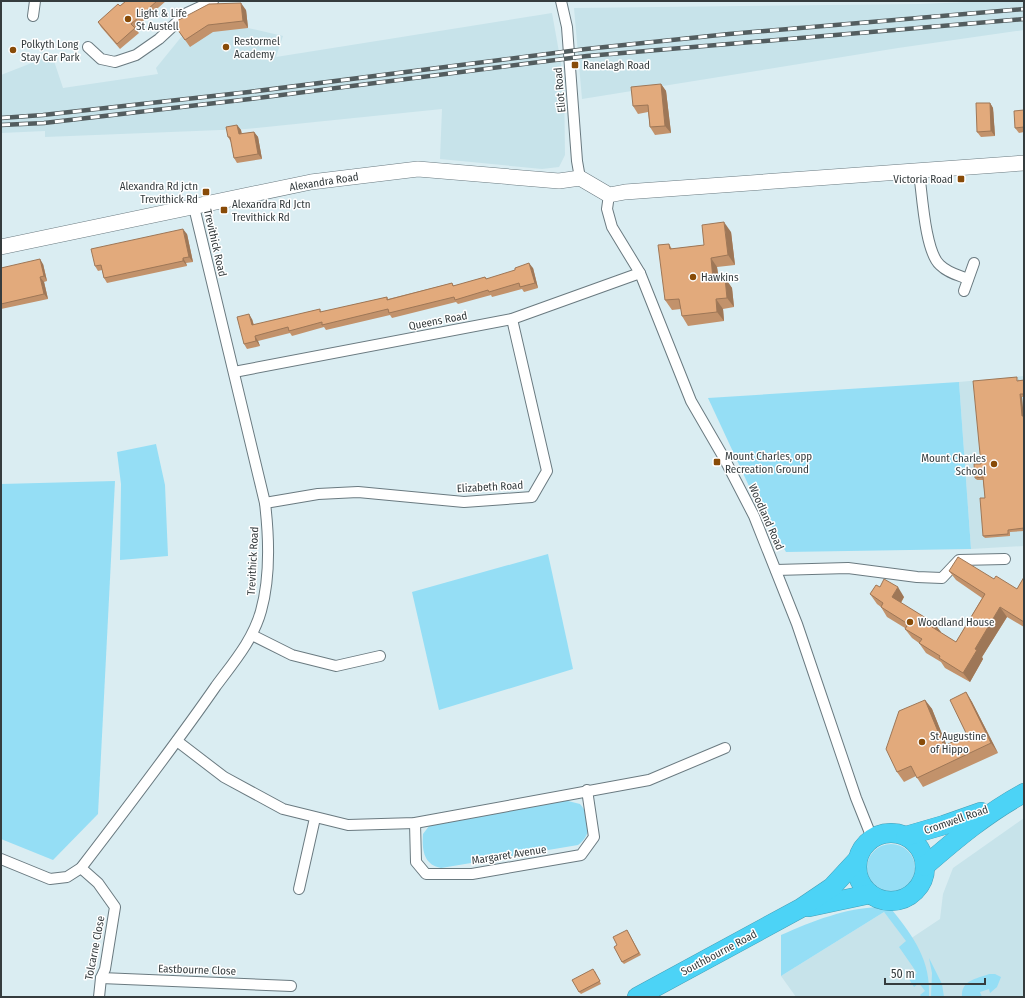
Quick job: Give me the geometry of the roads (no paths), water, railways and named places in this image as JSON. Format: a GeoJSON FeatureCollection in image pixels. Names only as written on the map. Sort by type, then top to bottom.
{"type":"FeatureCollection","features":[{"type":"Feature","properties":{"kind":"highway","name":"Cromwell Road"},"geometry":{"type":"LineString","coordinates":[[925,866],[969,829],[1006,803],[1024,793]]}},
{"type":"Feature","properties":{"kind":"highway","name":"Cromwell Road"},"geometry":{"type":"LineString","coordinates":[[906,836],[944,826],[1006,803]]}},
{"type":"Feature","properties":{"kind":"highway"},"geometry":{"type":"LineString","coordinates":[[889,832],[906,836],[921,850],[925,866],[924,874],[920,885],[912,894],[893,901],[882,900],[870,894],[861,883],[857,872],[857,860],[861,849],[872,838],[889,832]]}},
{"type":"Feature","properties":{"kind":"highway","name":"Southbourne Road"},"geometry":{"type":"LineString","coordinates":[[637,997],[801,908],[832,887],[857,860]]}},
{"type":"Feature","properties":{"kind":"highway","name":"Southbourne Road"},"geometry":{"type":"LineString","coordinates":[[801,908],[870,894]]}},
{"type":"Feature","properties":{"kind":"street"},"geometry":{"type":"LineString","coordinates":[[33,16],[35,1]]}},
{"type":"Feature","properties":{"kind":"street"},"geometry":{"type":"LineString","coordinates":[[88,47],[101,59],[115,62],[136,55],[159,39],[187,13],[213,1]]}},
{"type":"Feature","properties":{"kind":"street","name":"Eliot Road"},"geometry":{"type":"LineString","coordinates":[[561,1],[566,27],[577,161],[580,178]]}},
{"type":"Feature","properties":{"kind":"street"},"geometry":{"type":"LineString","coordinates":[[580,178],[609,195],[657,190],[919,172],[1024,163]]}},
{"type":"Feature","properties":{"kind":"street","name":"Alexandra Road"},"geometry":{"type":"LineString","coordinates":[[1,247],[311,182],[418,169],[559,181],[580,178]]}},
{"type":"Feature","properties":{"kind":"street"},"geometry":{"type":"LineString","coordinates":[[919,172],[929,238],[936,260],[949,272],[968,279]]}},
{"type":"Feature","properties":{"kind":"street","name":"Woodland Road"},"geometry":{"type":"LineString","coordinates":[[609,195],[607,209],[612,227],[640,273],[691,400],[744,495],[776,570],[797,624],[856,798],[872,838]]}},
{"type":"Feature","properties":{"kind":"street","name":"Trevithick Road"},"geometry":{"type":"LineString","coordinates":[[81,868],[177,741],[252,635],[261,611],[265,591],[268,528],[265,503],[194,206]]}},
{"type":"Feature","properties":{"kind":"street"},"geometry":{"type":"LineString","coordinates":[[964,291],[974,263]]}},
{"type":"Feature","properties":{"kind":"street","name":"Queens Road"},"geometry":{"type":"LineString","coordinates":[[234,372],[512,319],[640,273]]}},
{"type":"Feature","properties":{"kind":"street","name":"Elizabeth Road"},"geometry":{"type":"LineString","coordinates":[[265,503],[318,494],[358,492],[464,502],[532,497],[547,470],[512,319]]}},
{"type":"Feature","properties":{"kind":"street"},"geometry":{"type":"LineString","coordinates":[[776,570],[848,568],[916,577],[942,578],[959,560],[1005,559]]}},
{"type":"Feature","properties":{"kind":"street"},"geometry":{"type":"LineString","coordinates":[[252,635],[292,655],[336,666],[380,656]]}},
{"type":"Feature","properties":{"kind":"street"},"geometry":{"type":"LineString","coordinates":[[177,741],[224,776],[283,809],[348,826],[415,823],[587,790],[649,780],[725,748]]}},
{"type":"Feature","properties":{"kind":"street","name":"Margaret Avenue"},"geometry":{"type":"LineString","coordinates":[[415,823],[416,862],[426,874],[472,874],[581,855],[594,837],[587,790]]}},
{"type":"Feature","properties":{"kind":"street"},"geometry":{"type":"LineString","coordinates":[[299,889],[315,818]]}},
{"type":"Feature","properties":{"kind":"street"},"geometry":{"type":"LineString","coordinates":[[1,859],[50,879],[67,877],[81,868]]}},
{"type":"Feature","properties":{"kind":"street","name":"Tolcarne Close"},"geometry":{"type":"LineString","coordinates":[[81,868],[98,883],[115,907],[105,969],[101,978],[99,997]]}},
{"type":"Feature","properties":{"kind":"street","name":"Eastbourne Close"},"geometry":{"type":"LineString","coordinates":[[101,978],[291,986]]}},
{"type":"Feature","properties":{"kind":"railway"},"geometry":{"type":"LineString","coordinates":[[1,118],[43,115],[249,92],[586,49],[729,34],[1024,9]]}},
{"type":"Feature","properties":{"kind":"railway"},"geometry":{"type":"LineString","coordinates":[[1,125],[44,123],[250,99],[587,56],[1024,19]]}},
{"type":"Feature","properties":{"kind":"place","name":"Light & Life St Austell"},"geometry":{"type":"Point","coordinates":[128,19]}},
{"type":"Feature","properties":{"kind":"place","name":"Restormel Academy"},"geometry":{"type":"Point","coordinates":[226,47]}},
{"type":"Feature","properties":{"kind":"place","name":"Polkyth Long Stay Car Park"},"geometry":{"type":"Point","coordinates":[13,50]}},
{"type":"Feature","properties":{"kind":"place","name":"Ranelagh Road"},"geometry":{"type":"Point","coordinates":[575,65]}},
{"type":"Feature","properties":{"kind":"place","name":"Victoria Road"},"geometry":{"type":"Point","coordinates":[961,179]}},
{"type":"Feature","properties":{"kind":"place","name":"Alexandra Rd jctn Trevithick Rd"},"geometry":{"type":"Point","coordinates":[206,192]}},
{"type":"Feature","properties":{"kind":"place","name":"Alexandra Rd Jctn Trevithick Rd"},"geometry":{"type":"Point","coordinates":[224,210]}},
{"type":"Feature","properties":{"kind":"place","name":"Hawkins"},"geometry":{"type":"Point","coordinates":[693,277]}},
{"type":"Feature","properties":{"kind":"place","name":"Mount Charles, opp Recreation Ground"},"geometry":{"type":"Point","coordinates":[717,462]}},
{"type":"Feature","properties":{"kind":"place","name":"Mount Charles School"},"geometry":{"type":"Point","coordinates":[994,464]}},
{"type":"Feature","properties":{"kind":"place","name":"Woodland House"},"geometry":{"type":"Point","coordinates":[910,622]}},
{"type":"Feature","properties":{"kind":"place","name":"St Augustine of Hippo"},"geometry":{"type":"Point","coordinates":[922,742]}}]}
